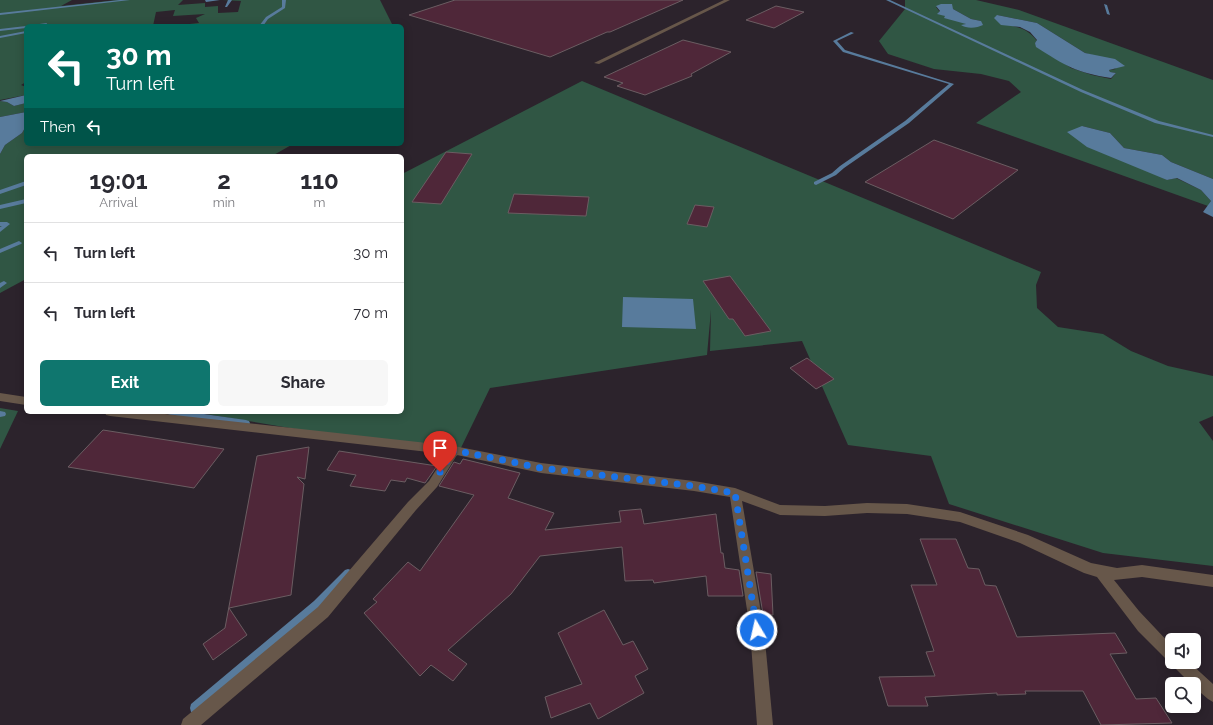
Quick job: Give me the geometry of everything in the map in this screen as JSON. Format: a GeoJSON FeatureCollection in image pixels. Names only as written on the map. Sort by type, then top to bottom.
{"type":"FeatureCollection","features":[{"type":"Feature","properties":{"kind":"street"},"geometry":{"type":"LineString","coordinates":[[597,63],[728,0]]}},
{"type":"Feature","properties":{"kind":"street"},"geometry":{"type":"LineString","coordinates":[[0,397],[24,401]]}},
{"type":"Feature","properties":{"kind":"street"},"geometry":{"type":"LineString","coordinates":[[128,414],[454,450],[541,468],[694,486],[735,493],[780,510],[825,511],[867,508],[907,509],[960,517],[1024,540],[1089,569],[1117,574],[1142,572],[1213,581]]}},
{"type":"Feature","properties":{"kind":"street"},"geometry":{"type":"LineString","coordinates":[[189,725],[323,612],[412,506],[433,484],[454,450]]}},
{"type":"Feature","properties":{"kind":"street"},"geometry":{"type":"LineString","coordinates":[[735,493],[757,630],[765,725]]}},
{"type":"Feature","properties":{"kind":"street"},"geometry":{"type":"LineString","coordinates":[[1101,572],[1136,618],[1165,649]]}},
{"type":"Feature","properties":{"kind":"street"},"geometry":{"type":"LineString","coordinates":[[1186,669],[1213,694]]}},
{"type":"Feature","properties":{"kind":"green space"},"geometry":{"type":"Polygon","coordinates":[[[0,0],[72,0],[61,6],[117,0],[183,0],[178,5],[205,3],[205,7],[218,6],[218,13],[238,12],[241,1],[222,0],[380,0],[392,24],[190,24],[199,23],[196,18],[205,14],[173,16],[175,10],[156,12],[153,24],[24,24],[24,83],[21,85],[24,86],[24,95],[0,100],[0,0]]]}},
{"type":"Feature","properties":{"kind":"green space"},"geometry":{"type":"Polygon","coordinates":[[[905,0],[976,0],[1019,10],[1213,80],[1213,179],[1171,162],[1162,155],[1124,148],[1110,133],[1082,126],[1167,180],[1176,178],[1201,190],[1211,201],[1208,206],[976,123],[1021,92],[1009,81],[981,74],[934,69],[888,54],[879,41],[905,9],[905,0]],[[936,7],[940,12],[938,13],[967,24],[981,21],[971,19],[953,9],[936,7]],[[997,15],[1011,25],[1023,29],[1029,33],[1037,41],[1035,43],[1071,68],[1111,79],[1116,73],[1110,72],[1109,70],[1116,69],[1099,57],[1085,53],[1037,23],[997,15]]]}},
{"type":"Feature","properties":{"kind":"green space"},"geometry":{"type":"Polygon","coordinates":[[[582,81],[1041,272],[1036,285],[1037,308],[1058,327],[1103,334],[1131,351],[1168,366],[1213,376],[1213,416],[1199,422],[1213,441],[1213,566],[1103,553],[949,504],[931,456],[848,445],[802,341],[710,351],[711,310],[707,355],[490,388],[457,456],[206,414],[404,414],[404,173],[582,81]]]}},
{"type":"Feature","properties":{"kind":"green space"},"geometry":{"type":"Polygon","coordinates":[[[0,101],[7,102],[14,106],[24,104],[24,112],[0,117],[0,101]]]}},
{"type":"Feature","properties":{"kind":"green space"},"geometry":{"type":"Polygon","coordinates":[[[24,130],[24,146],[290,146],[276,154],[24,154],[24,280],[0,293],[0,154],[5,145],[22,133],[24,130]]]}},
{"type":"Feature","properties":{"kind":"green space"},"geometry":{"type":"Polygon","coordinates":[[[0,408],[18,411],[0,449],[0,408]]]}},
{"type":"Feature","properties":{"kind":"water"},"geometry":{"type":"Polygon","coordinates":[[[941,4],[952,4],[953,9],[971,19],[981,21],[983,25],[969,28],[961,25],[966,24],[944,18],[945,16],[937,14],[940,11],[936,6],[941,4]]]}},
{"type":"Feature","properties":{"kind":"water"},"geometry":{"type":"Polygon","coordinates":[[[997,15],[1037,23],[1085,53],[1115,59],[1125,66],[1109,70],[1110,72],[1116,73],[1111,78],[1080,71],[1055,59],[1036,47],[1035,43],[1037,40],[1030,32],[1020,27],[1001,25],[994,18],[997,15]]]}},
{"type":"Feature","properties":{"kind":"water"},"geometry":{"type":"Polygon","coordinates":[[[24,95],[24,104],[14,106],[7,102],[0,101],[24,95]]]}},
{"type":"Feature","properties":{"kind":"water"},"geometry":{"type":"Polygon","coordinates":[[[24,112],[24,130],[22,133],[5,145],[0,154],[0,117],[24,112]]]}},
{"type":"Feature","properties":{"kind":"water"},"geometry":{"type":"Polygon","coordinates":[[[1082,126],[1110,133],[1124,148],[1162,155],[1171,162],[1213,179],[1213,217],[1203,212],[1211,201],[1201,190],[1177,178],[1167,180],[1087,147],[1067,132],[1082,126]]]}},
{"type":"Feature","properties":{"kind":"water"},"geometry":{"type":"Polygon","coordinates":[[[623,297],[693,299],[696,329],[622,327],[623,297]]]}},
{"type":"Feature","properties":{"kind":"building"},"geometry":{"type":"Polygon","coordinates":[[[455,0],[683,0],[550,57],[409,15],[455,0]]]}},
{"type":"Feature","properties":{"kind":"building"},"geometry":{"type":"Polygon","coordinates":[[[776,6],[804,12],[774,28],[746,20],[776,6]]]}},
{"type":"Feature","properties":{"kind":"building"},"geometry":{"type":"Polygon","coordinates":[[[683,40],[731,52],[691,74],[692,76],[645,95],[617,86],[623,83],[604,77],[683,40]]]}},
{"type":"Feature","properties":{"kind":"building"},"geometry":{"type":"Polygon","coordinates":[[[934,140],[1018,170],[953,219],[865,182],[934,140]]]}},
{"type":"Feature","properties":{"kind":"building"},"geometry":{"type":"Polygon","coordinates":[[[446,152],[472,154],[441,204],[412,202],[446,152]]]}},
{"type":"Feature","properties":{"kind":"building"},"geometry":{"type":"Polygon","coordinates":[[[514,194],[589,197],[586,216],[508,213],[514,194]]]}},
{"type":"Feature","properties":{"kind":"building"},"geometry":{"type":"Polygon","coordinates":[[[695,205],[714,207],[707,227],[687,224],[695,205]]]}},
{"type":"Feature","properties":{"kind":"building"},"geometry":{"type":"Polygon","coordinates":[[[730,276],[771,331],[745,336],[733,319],[729,319],[703,281],[730,276]]]}},
{"type":"Feature","properties":{"kind":"building"},"geometry":{"type":"Polygon","coordinates":[[[807,358],[834,379],[816,389],[790,368],[807,358]]]}},
{"type":"Feature","properties":{"kind":"building"},"geometry":{"type":"Polygon","coordinates":[[[103,430],[224,449],[194,488],[68,467],[103,430]]]}},
{"type":"Feature","properties":{"kind":"building"},"geometry":{"type":"Polygon","coordinates":[[[309,447],[305,479],[297,477],[304,484],[291,595],[229,608],[247,635],[213,660],[203,644],[225,628],[257,456],[309,447]]]}},
{"type":"Feature","properties":{"kind":"building"},"geometry":{"type":"Polygon","coordinates":[[[339,451],[437,466],[425,483],[407,478],[405,482],[391,480],[385,491],[350,486],[356,475],[327,470],[339,451]]]}},
{"type":"Feature","properties":{"kind":"building"},"geometry":{"type":"Polygon","coordinates":[[[463,459],[520,473],[508,498],[554,513],[545,530],[621,522],[619,511],[641,509],[644,524],[716,514],[721,553],[723,553],[725,568],[739,570],[743,596],[708,596],[706,576],[654,583],[653,580],[625,581],[622,547],[540,556],[511,594],[448,650],[467,664],[453,681],[431,665],[420,676],[364,613],[377,602],[373,599],[408,562],[420,571],[474,495],[439,486],[454,462],[460,464],[463,459]]]}},
{"type":"Feature","properties":{"kind":"building"},"geometry":{"type":"Polygon","coordinates":[[[920,539],[956,539],[968,568],[979,569],[985,585],[996,586],[1017,637],[1115,633],[1127,653],[1110,654],[1136,699],[1156,698],[1172,723],[1101,725],[1083,691],[1025,691],[1026,694],[997,695],[997,693],[925,697],[928,706],[888,706],[879,677],[935,676],[926,652],[934,651],[911,585],[937,585],[920,539]]]}},
{"type":"Feature","properties":{"kind":"building"},"geometry":{"type":"Polygon","coordinates":[[[756,572],[771,574],[773,615],[763,614],[756,572]]]}},
{"type":"Feature","properties":{"kind":"building"},"geometry":{"type":"Polygon","coordinates":[[[604,610],[623,645],[633,641],[648,669],[635,676],[644,693],[598,719],[590,703],[551,718],[545,697],[582,684],[558,633],[604,610]]]}},
{"type":"Feature","properties":{"kind":"waterway"},"geometry":{"type":"LineString","coordinates":[[0,14],[128,0]]}},
{"type":"Feature","properties":{"kind":"waterway"},"geometry":{"type":"LineString","coordinates":[[206,1],[218,0]]}},
{"type":"Feature","properties":{"kind":"waterway"},"geometry":{"type":"LineString","coordinates":[[226,6],[230,0]]}},
{"type":"Feature","properties":{"kind":"waterway"},"geometry":{"type":"LineString","coordinates":[[262,24],[267,18],[284,7],[284,0]]}},
{"type":"Feature","properties":{"kind":"waterway"},"geometry":{"type":"LineString","coordinates":[[888,0],[1082,91],[1157,122],[1213,136]]}},
{"type":"Feature","properties":{"kind":"waterway"},"geometry":{"type":"LineString","coordinates":[[1105,5],[1109,14]]}},
{"type":"Feature","properties":{"kind":"waterway"},"geometry":{"type":"LineString","coordinates":[[0,30],[24,27]]}},
{"type":"Feature","properties":{"kind":"waterway"},"geometry":{"type":"LineString","coordinates":[[0,37],[24,32]]}},
{"type":"Feature","properties":{"kind":"waterway"},"geometry":{"type":"LineString","coordinates":[[816,183],[834,174],[907,122],[952,84],[844,51],[835,41],[852,33]]}},
{"type":"Feature","properties":{"kind":"waterway"},"geometry":{"type":"LineString","coordinates":[[0,192],[24,184]]}},
{"type":"Feature","properties":{"kind":"waterway"},"geometry":{"type":"LineString","coordinates":[[0,207],[24,201]]}},
{"type":"Feature","properties":{"kind":"waterway"},"geometry":{"type":"LineString","coordinates":[[0,224],[7,224],[0,230]]}},
{"type":"Feature","properties":{"kind":"waterway"},"geometry":{"type":"LineString","coordinates":[[0,251],[19,243]]}},
{"type":"Feature","properties":{"kind":"waterway"},"geometry":{"type":"LineString","coordinates":[[0,286],[4,283]]}},
{"type":"Feature","properties":{"kind":"waterway"},"geometry":{"type":"LineString","coordinates":[[184,414],[246,423]]}},
{"type":"Feature","properties":{"kind":"waterway"},"geometry":{"type":"LineString","coordinates":[[195,708],[317,604],[348,573]]}},
{"type":"Feature","properties":{"kind":"route"},"geometry":{"type":"LineString","coordinates":[[440,472],[454,450],[541,468],[694,486],[735,493],[757,630]]}}]}
